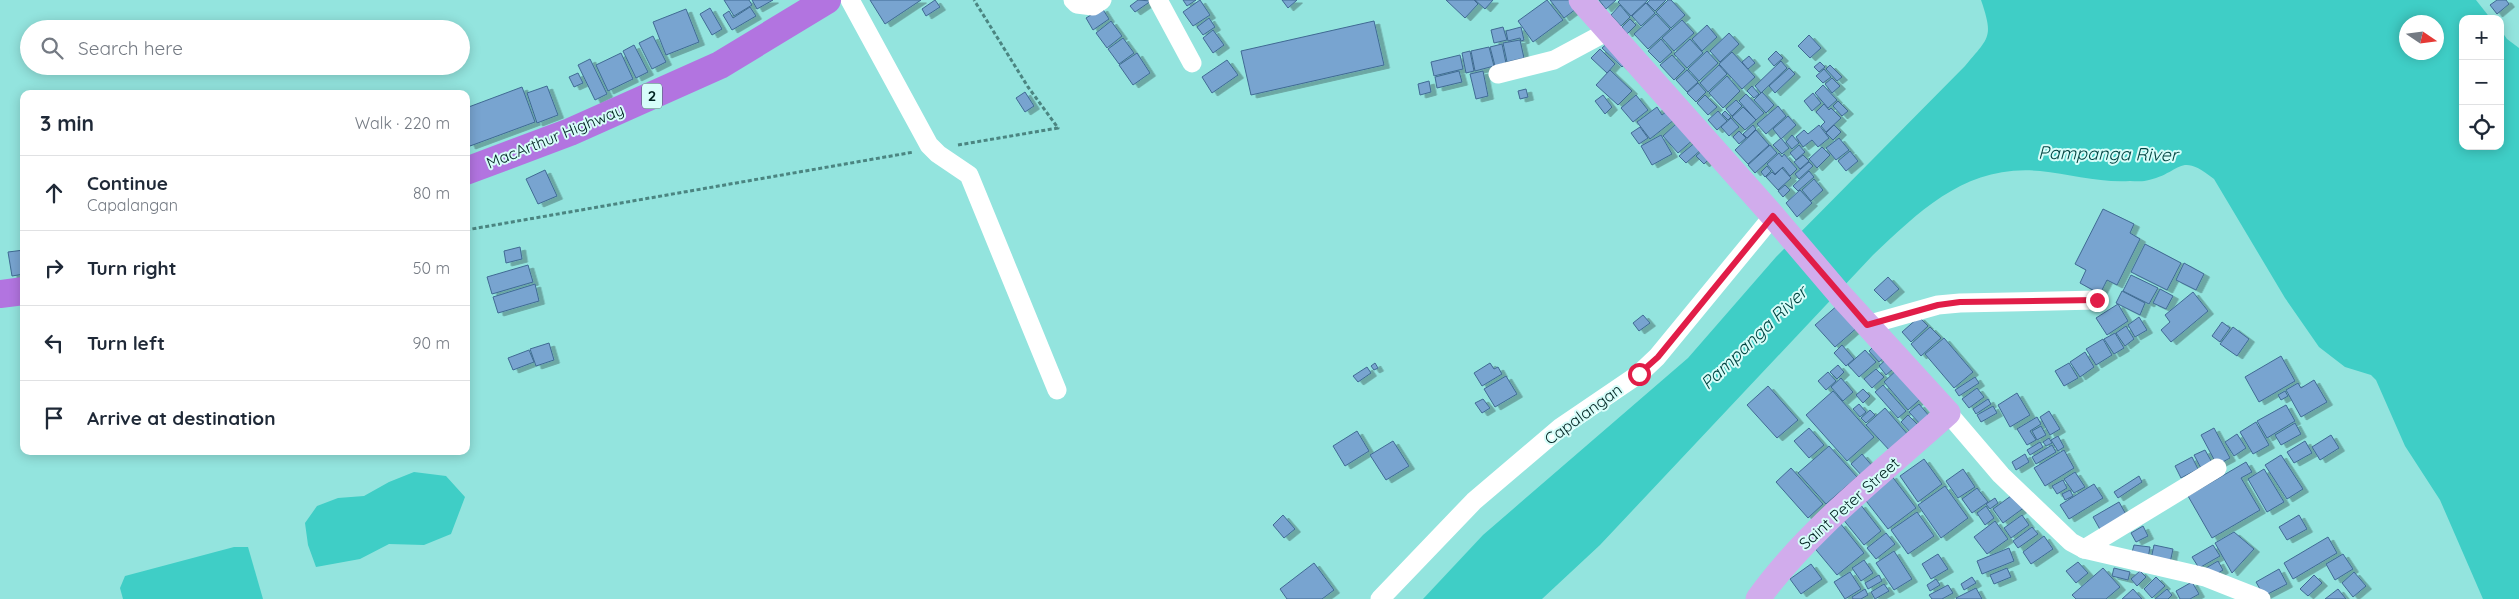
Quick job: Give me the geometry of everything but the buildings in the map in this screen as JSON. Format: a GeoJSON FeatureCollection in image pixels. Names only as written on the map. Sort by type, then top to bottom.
{"type":"FeatureCollection","features":[{"type":"Feature","properties":{"kind":"highway","name":"MacArthur Highway"},"geometry":{"type":"LineString","coordinates":[[470,170],[570,132],[720,65],[827,0]]}},
{"type":"Feature","properties":{"kind":"highway"},"geometry":{"type":"LineString","coordinates":[[0,294],[20,292]]}},
{"type":"Feature","properties":{"kind":"main road"},"geometry":{"type":"LineString","coordinates":[[1581,0],[1610,30],[1841,296],[1948,413]]}},
{"type":"Feature","properties":{"kind":"main road","name":"Saint Peter Street"},"geometry":{"type":"LineString","coordinates":[[1758,599],[1778,571],[1801,547],[1948,413]]}},
{"type":"Feature","properties":{"kind":"street"},"geometry":{"type":"LineString","coordinates":[[850,0],[929,145],[969,175],[1057,390]]}},
{"type":"Feature","properties":{"kind":"street"},"geometry":{"type":"LineString","coordinates":[[1074,0],[1077,4],[1093,6],[1102,0]]}},
{"type":"Feature","properties":{"kind":"street"},"geometry":{"type":"LineString","coordinates":[[1158,0],[1192,63]]}},
{"type":"Feature","properties":{"kind":"street"},"geometry":{"type":"LineString","coordinates":[[1498,74],[1554,60],[1610,30]]}},
{"type":"Feature","properties":{"kind":"street","name":"Capalangan"},"geometry":{"type":"LineString","coordinates":[[1380,599],[1474,500],[1561,427],[1639,374],[1658,357],[1780,224]]}},
{"type":"Feature","properties":{"kind":"street"},"geometry":{"type":"LineString","coordinates":[[1867,325],[1938,305],[1960,302],[2097,300]]}},
{"type":"Feature","properties":{"kind":"street"},"geometry":{"type":"LineString","coordinates":[[1948,413],[2001,475],[2071,542],[2084,549],[2205,577],[2261,599]]}},
{"type":"Feature","properties":{"kind":"street"},"geometry":{"type":"LineString","coordinates":[[2084,549],[2217,468]]}},
{"type":"Feature","properties":{"kind":"path"},"geometry":{"type":"LineString","coordinates":[[949,146],[1058,128],[1028,87],[974,0]]}},
{"type":"Feature","properties":{"kind":"path"},"geometry":{"type":"LineString","coordinates":[[470,229],[920,152]]}},
{"type":"Feature","properties":{"kind":"water","name":"Pampanga River"},"geometry":{"type":"Polygon","coordinates":[[[1981,0],[2476,0],[2488,15],[2459,15],[2459,150],[2504,150],[2504,35],[2519,48],[2519,599],[2483,599],[2440,500],[2405,446],[2376,380],[2371,375],[2345,367],[2319,347],[2285,298],[2214,179],[2194,166],[2187,165],[2147,181],[2108,181],[2040,171],[2014,171],[1990,175],[1968,182],[1947,193],[1910,221],[1873,255],[1600,545],[1542,599],[1423,599],[1483,535],[1688,358],[1776,257],[1965,66],[1987,36],[1987,22],[1981,0]]]}},
{"type":"Feature","properties":{"kind":"water"},"geometry":{"type":"Polygon","coordinates":[[[414,472],[446,476],[465,497],[451,534],[424,545],[389,544],[360,559],[316,567],[308,545],[305,523],[317,506],[338,498],[364,496],[389,482],[414,472]]]}},
{"type":"Feature","properties":{"kind":"water"},"geometry":{"type":"Polygon","coordinates":[[[234,547],[248,547],[263,599],[123,599],[120,588],[125,576],[234,547]]]}},
{"type":"Feature","properties":{"kind":"route"},"geometry":{"type":"LineString","coordinates":[[1639,374],[1658,357],[1773,216],[1867,325],[1938,305],[1960,302],[2097,300]]}}]}
